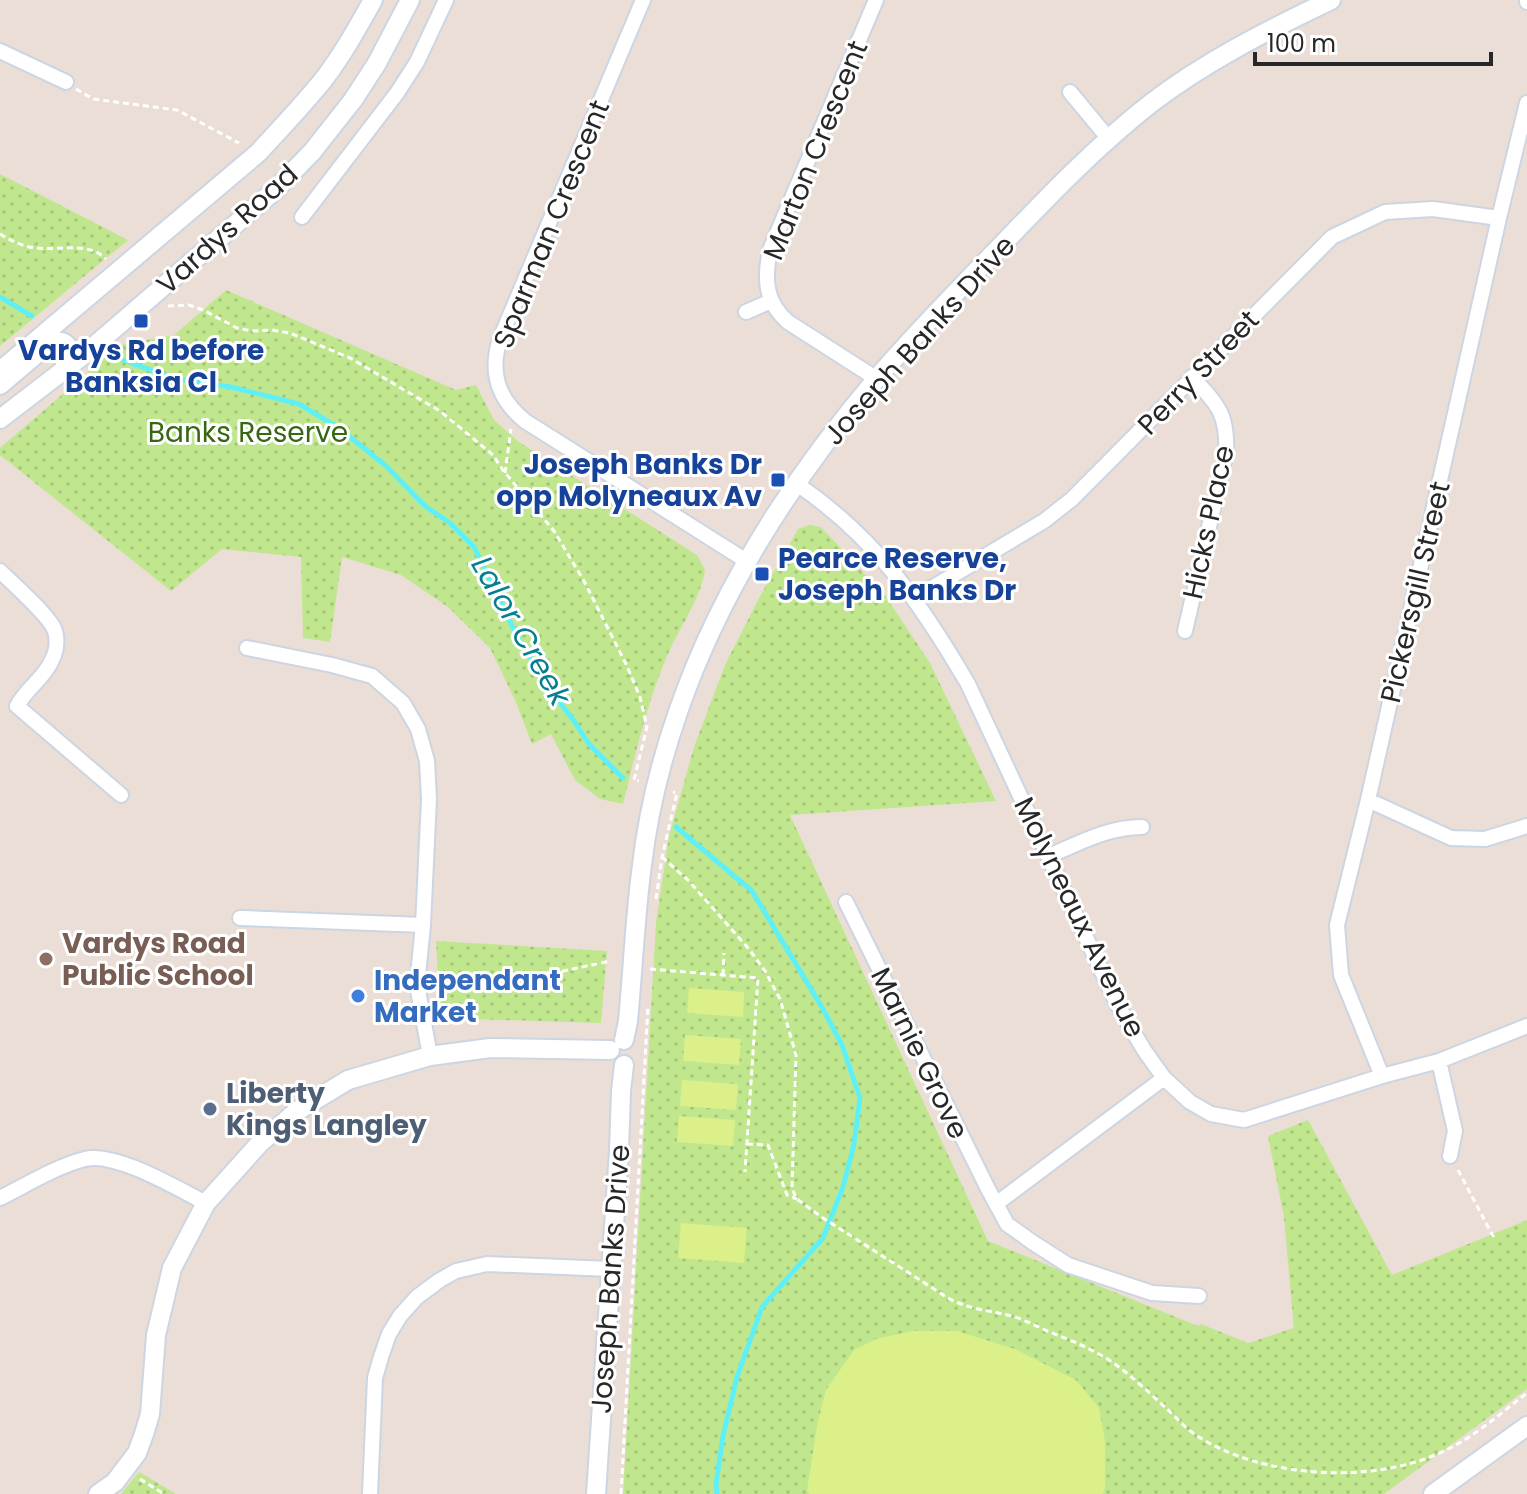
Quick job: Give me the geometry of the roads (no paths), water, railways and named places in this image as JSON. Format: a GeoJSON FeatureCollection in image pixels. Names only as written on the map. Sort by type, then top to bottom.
{"type":"FeatureCollection","features":[{"type":"Feature","properties":{"kind":"street","name":"Vardys Road"},"geometry":{"type":"LineString","coordinates":[[0,371],[258,153],[324,79],[373,0]]}},
{"type":"Feature","properties":{"kind":"street","name":"Vardys Road"},"geometry":{"type":"LineString","coordinates":[[0,419],[152,296],[274,191],[312,152],[339,118],[377,63],[410,0]]}},
{"type":"Feature","properties":{"kind":"street"},"geometry":{"type":"LineString","coordinates":[[302,217],[397,93],[417,62],[446,0]]}},
{"type":"Feature","properties":{"kind":"street","name":"Sparman Crescent"},"geometry":{"type":"LineString","coordinates":[[643,0],[495,354],[494,368],[503,395],[513,411],[525,421],[748,562]]}},
{"type":"Feature","properties":{"kind":"street","name":"Marton Crescent"},"geometry":{"type":"LineString","coordinates":[[876,0],[770,250],[766,267],[771,301],[776,312],[877,379]]}},
{"type":"Feature","properties":{"kind":"street","name":"Joseph Banks Drive"},"geometry":{"type":"LineString","coordinates":[[596,1494],[624,1065],[613,1060],[628,1021],[642,862],[656,787],[678,713],[705,643],[748,562],[824,445],[911,339],[972,275],[1072,174],[1150,104],[1237,46],[1331,0]]}},
{"type":"Feature","properties":{"kind":"street"},"geometry":{"type":"LineString","coordinates":[[0,51],[66,82]]}},
{"type":"Feature","properties":{"kind":"street"},"geometry":{"type":"LineString","coordinates":[[1070,92],[1109,139]]}},
{"type":"Feature","properties":{"kind":"street","name":"Pickersgill Street"},"geometry":{"type":"LineString","coordinates":[[1382,1076],[1341,975],[1337,925],[1499,218],[1526,113]]}},
{"type":"Feature","properties":{"kind":"street","name":"Perry Street"},"geometry":{"type":"LineString","coordinates":[[915,598],[1044,521],[1072,499],[1332,237],[1385,212],[1433,209],[1499,218]]}},
{"type":"Feature","properties":{"kind":"street","name":"Marton Crescent"},"geometry":{"type":"LineString","coordinates":[[746,312],[771,301]]}},
{"type":"Feature","properties":{"kind":"street"},"geometry":{"type":"LineString","coordinates":[[0,385],[55,342],[67,344],[70,350],[64,369]]}},
{"type":"Feature","properties":{"kind":"street","name":"Hicks Place"},"geometry":{"type":"LineString","coordinates":[[1185,631],[1226,453],[1227,434],[1217,403],[1192,377]]}},
{"type":"Feature","properties":{"kind":"street","name":"Molyneaux Avenue"},"geometry":{"type":"LineString","coordinates":[[797,484],[844,519],[884,560],[915,598],[944,642],[968,684],[1117,1004],[1164,1078],[1190,1102],[1211,1114],[1244,1120],[1439,1061],[1527,1026]]}},
{"type":"Feature","properties":{"kind":"street"},"geometry":{"type":"LineString","coordinates":[[0,571],[49,621],[55,632],[56,648],[52,661],[17,706],[121,795]]}},
{"type":"Feature","properties":{"kind":"street"},"geometry":{"type":"LineString","coordinates":[[247,648],[372,676],[403,703],[418,729],[427,761],[429,799],[417,985],[430,1056]]}},
{"type":"Feature","properties":{"kind":"street"},"geometry":{"type":"LineString","coordinates":[[1368,800],[1451,838],[1485,839],[1527,826]]}},
{"type":"Feature","properties":{"kind":"street"},"geometry":{"type":"LineString","coordinates":[[1049,856],[1100,833],[1142,827]]}},
{"type":"Feature","properties":{"kind":"street","name":"Marnie Grove"},"geometry":{"type":"LineString","coordinates":[[846,902],[1007,1224],[1068,1265],[1152,1293],[1199,1296]]}},
{"type":"Feature","properties":{"kind":"street"},"geometry":{"type":"LineString","coordinates":[[240,918],[423,925]]}},
{"type":"Feature","properties":{"kind":"street"},"geometry":{"type":"LineString","coordinates":[[98,1494],[115,1482],[137,1453],[150,1414],[156,1335],[172,1268],[206,1203],[260,1143],[297,1111],[348,1080],[430,1056],[490,1048],[584,1051],[617,1045]]}},
{"type":"Feature","properties":{"kind":"street"},"geometry":{"type":"LineString","coordinates":[[1439,1061],[1455,1131],[1450,1156]]}},
{"type":"Feature","properties":{"kind":"street"},"geometry":{"type":"LineString","coordinates":[[996,1204],[1164,1078]]}},
{"type":"Feature","properties":{"kind":"street"},"geometry":{"type":"LineString","coordinates":[[0,1198],[87,1158],[114,1160],[206,1203]]}},
{"type":"Feature","properties":{"kind":"street"},"geometry":{"type":"LineString","coordinates":[[370,1494],[375,1378],[389,1334],[417,1297],[456,1271],[487,1264],[611,1269]]}},
{"type":"Feature","properties":{"kind":"street"},"geometry":{"type":"LineString","coordinates":[[1433,1494],[1527,1426]]}},
{"type":"Feature","properties":{"kind":"waterway","name":"Lalor Creek"},"geometry":{"type":"LineString","coordinates":[[0,297],[32,316]]}},
{"type":"Feature","properties":{"kind":"waterway","name":"Lalor Creek"},"geometry":{"type":"LineString","coordinates":[[112,356],[173,378],[231,387],[299,404],[339,428],[386,466],[425,506],[450,523],[474,547],[517,636],[551,691],[589,744],[623,778]]}},
{"type":"Feature","properties":{"kind":"waterway"},"geometry":{"type":"LineString","coordinates":[[676,827],[752,891],[842,1045],[860,1098],[854,1144],[843,1187],[823,1238],[762,1307],[737,1377],[723,1436],[717,1494]]}},
{"type":"Feature","properties":{"kind":"place","name":"Vardys Rd before Banksia Cl"},"geometry":{"type":"Point","coordinates":[141,321]}},
{"type":"Feature","properties":{"kind":"place","name":"Joseph Banks Dr opp Molyneaux Av"},"geometry":{"type":"Point","coordinates":[778,480]}},
{"type":"Feature","properties":{"kind":"place","name":"Pearce Reserve, Joseph Banks Dr"},"geometry":{"type":"Point","coordinates":[762,574]}},
{"type":"Feature","properties":{"kind":"place","name":"Vardys Road Public School"},"geometry":{"type":"Point","coordinates":[46,959]}},
{"type":"Feature","properties":{"kind":"place","name":"Independant Market"},"geometry":{"type":"Point","coordinates":[358,996]}},
{"type":"Feature","properties":{"kind":"place","name":"Liberty Kings Langley"},"geometry":{"type":"Point","coordinates":[210,1109]}},
{"type":"Feature","properties":{"kind":"park label","name":"Banks Reserve"},"geometry":{"type":"Point","coordinates":[248,432]}}]}
